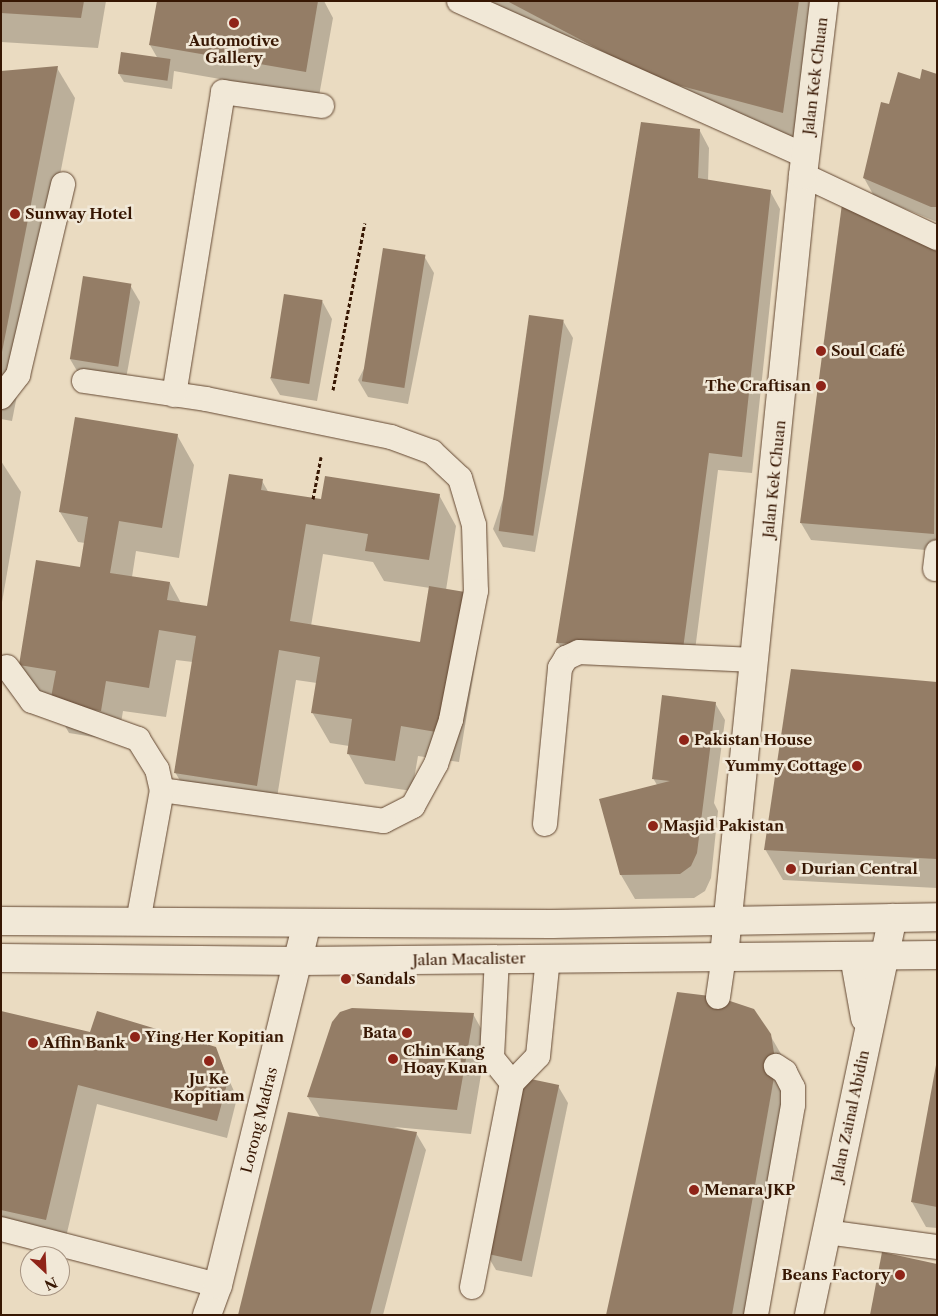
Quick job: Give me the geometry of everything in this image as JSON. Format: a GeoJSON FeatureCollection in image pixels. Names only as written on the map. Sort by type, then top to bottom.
{"type":"FeatureCollection","features":[{"type":"Feature","properties":{"kind":"main road","name":"Jalan Kek Chuan"},"geometry":{"type":"LineString","coordinates":[[724,956],[726,921],[804,165],[824,1]]}},
{"type":"Feature","properties":{"kind":"main road"},"geometry":{"type":"LineString","coordinates":[[1,921],[307,924],[726,921],[937,917]]}},
{"type":"Feature","properties":{"kind":"main road","name":"Jalan Zainal Abidin"},"geometry":{"type":"LineString","coordinates":[[809,1315],[893,918]]}},
{"type":"Feature","properties":{"kind":"main road","name":"Lorong Madras"},"geometry":{"type":"LineString","coordinates":[[207,1315],[218,1285],[307,924]]}},
{"type":"Feature","properties":{"kind":"main road","name":"Jalan Macalister"},"geometry":{"type":"LineString","coordinates":[[1,958],[299,961],[937,955]]}},
{"type":"Feature","properties":{"kind":"main road"},"geometry":{"type":"LineString","coordinates":[[854,956],[868,1034]]}},
{"type":"Feature","properties":{"kind":"lane"},"geometry":{"type":"LineString","coordinates":[[459,1],[804,165],[937,238]]}},
{"type":"Feature","properties":{"kind":"lane"},"geometry":{"type":"LineString","coordinates":[[174,395],[223,92],[322,106]]}},
{"type":"Feature","properties":{"kind":"lane"},"geometry":{"type":"LineString","coordinates":[[1,397],[18,375],[63,184]]}},
{"type":"Feature","properties":{"kind":"lane"},"geometry":{"type":"LineString","coordinates":[[84,381],[174,395],[391,436],[432,452],[460,478],[474,524],[476,592],[451,720],[436,764],[413,806],[384,821],[162,790]]}},
{"type":"Feature","properties":{"kind":"lane"},"geometry":{"type":"LineString","coordinates":[[546,824],[560,668],[566,658],[579,652],[754,660]]}},
{"type":"Feature","properties":{"kind":"lane"},"geometry":{"type":"LineString","coordinates":[[8,667],[32,701],[138,739],[156,769],[162,790],[138,922]]}},
{"type":"Feature","properties":{"kind":"lane"},"geometry":{"type":"LineString","coordinates":[[718,997],[724,956]]}},
{"type":"Feature","properties":{"kind":"lane"},"geometry":{"type":"LineString","coordinates":[[497,958],[492,1058],[512,1083]]}},
{"type":"Feature","properties":{"kind":"lane"},"geometry":{"type":"LineString","coordinates":[[472,1287],[512,1083],[538,1056],[548,958]]}},
{"type":"Feature","properties":{"kind":"lane"},"geometry":{"type":"LineString","coordinates":[[756,1315],[793,1105],[793,1088],[785,1072],[776,1066]]}},
{"type":"Feature","properties":{"kind":"lane"},"geometry":{"type":"LineString","coordinates":[[1,1229],[218,1285]]}},
{"type":"Feature","properties":{"kind":"lane"},"geometry":{"type":"LineString","coordinates":[[826,1232],[937,1247]]}},
{"type":"Feature","properties":{"kind":"path"},"geometry":{"type":"LineString","coordinates":[[313,499],[365,223]]}},
{"type":"Feature","properties":{"kind":"building"},"geometry":{"type":"Polygon","coordinates":[[[1,1],[84,1],[81,18],[1,13],[1,1]]]}},
{"type":"Feature","properties":{"kind":"building","name":"Automotive Gallery"},"geometry":{"type":"Polygon","coordinates":[[[157,1],[318,1],[306,72],[149,45],[157,1]]]}},
{"type":"Feature","properties":{"kind":"building"},"geometry":{"type":"Polygon","coordinates":[[[507,1],[799,1],[783,113],[655,79],[507,1]]]}},
{"type":"Feature","properties":{"kind":"building"},"geometry":{"type":"Polygon","coordinates":[[[121,52],[171,59],[167,81],[118,74],[121,52]]]}},
{"type":"Feature","properties":{"kind":"building","name":"Sunway Hotel"},"geometry":{"type":"Polygon","coordinates":[[[58,66],[2,352],[1,352],[1,71],[58,66]]]}},
{"type":"Feature","properties":{"kind":"building"},"geometry":{"type":"Polygon","coordinates":[[[922,69],[937,74],[937,207],[931,207],[863,178],[881,102],[889,104],[898,72],[920,79],[922,69]]]}},
{"type":"Feature","properties":{"kind":"building"},"geometry":{"type":"Polygon","coordinates":[[[641,122],[700,129],[698,178],[771,190],[742,457],[709,453],[683,649],[556,643],[641,122]]]}},
{"type":"Feature","properties":{"kind":"building"},"geometry":{"type":"Polygon","coordinates":[[[842,204],[937,249],[934,534],[800,523],[842,204]]]}},
{"type":"Feature","properties":{"kind":"building"},"geometry":{"type":"Polygon","coordinates":[[[383,248],[425,255],[404,388],[362,381],[383,248]]]}},
{"type":"Feature","properties":{"kind":"building"},"geometry":{"type":"Polygon","coordinates":[[[83,276],[131,284],[118,367],[70,359],[83,276]]]}},
{"type":"Feature","properties":{"kind":"building"},"geometry":{"type":"Polygon","coordinates":[[[284,294],[323,300],[309,384],[271,378],[284,294]]]}},
{"type":"Feature","properties":{"kind":"building"},"geometry":{"type":"Polygon","coordinates":[[[529,315],[564,320],[533,536],[499,531],[529,315]]]}},
{"type":"Feature","properties":{"kind":"building"},"geometry":{"type":"Polygon","coordinates":[[[75,417],[178,434],[162,528],[119,521],[110,573],[170,582],[167,600],[207,606],[229,474],[263,479],[261,490],[321,499],[325,476],[440,494],[429,560],[365,551],[368,534],[306,524],[290,621],[420,642],[429,586],[465,592],[442,733],[401,726],[395,761],[347,754],[352,719],[311,713],[320,657],[279,650],[257,786],[174,773],[196,636],[159,630],[149,688],[106,681],[101,711],[50,703],[56,671],[19,665],[36,560],[80,567],[88,517],[59,512],[75,417]]]}},
{"type":"Feature","properties":{"kind":"building","name":"Yummy Cottage"},"geometry":{"type":"Polygon","coordinates":[[[791,669],[937,682],[937,859],[764,850],[791,669]]]}},
{"type":"Feature","properties":{"kind":"building","name":"Masjid Pakistan"},"geometry":{"type":"Polygon","coordinates":[[[662,695],[716,702],[697,853],[691,866],[680,874],[620,875],[599,799],[670,781],[652,779],[662,695]]]}},
{"type":"Feature","properties":{"kind":"building","name":"Menara JKP"},"geometry":{"type":"Polygon","coordinates":[[[677,992],[718,997],[754,1009],[771,1034],[776,1066],[732,1315],[606,1315],[677,992]]]}},
{"type":"Feature","properties":{"kind":"building","name":"Chin Kang Hoay Kuan"},"geometry":{"type":"Polygon","coordinates":[[[352,1008],[474,1013],[457,1110],[307,1097],[332,1022],[340,1012],[352,1008]]]}},
{"type":"Feature","properties":{"kind":"building"},"geometry":{"type":"Polygon","coordinates":[[[1,1011],[90,1032],[97,1011],[216,1047],[228,1080],[217,1121],[78,1085],[46,1220],[1,1210],[1,1011]]]}},
{"type":"Feature","properties":{"kind":"building"},"geometry":{"type":"Polygon","coordinates":[[[937,1065],[937,1207],[911,1202],[937,1065]]]}},
{"type":"Feature","properties":{"kind":"building"},"geometry":{"type":"Polygon","coordinates":[[[521,1077],[559,1085],[522,1261],[484,1253],[521,1077]]]}},
{"type":"Feature","properties":{"kind":"building"},"geometry":{"type":"Polygon","coordinates":[[[288,1112],[417,1132],[370,1315],[238,1315],[288,1112]]]}},
{"type":"Feature","properties":{"kind":"building"},"geometry":{"type":"Polygon","coordinates":[[[882,1252],[937,1264],[937,1315],[870,1315],[882,1252]]]}},
{"type":"Feature","properties":{"kind":"place","name":"Automotive Gallery"},"geometry":{"type":"Point","coordinates":[234,23]}},
{"type":"Feature","properties":{"kind":"place","name":"Sunway Hotel"},"geometry":{"type":"Point","coordinates":[15,214]}},
{"type":"Feature","properties":{"kind":"place","name":"Soul Café"},"geometry":{"type":"Point","coordinates":[821,351]}},
{"type":"Feature","properties":{"kind":"place","name":"The Craftisan"},"geometry":{"type":"Point","coordinates":[821,386]}},
{"type":"Feature","properties":{"kind":"place","name":"Pakistan House"},"geometry":{"type":"Point","coordinates":[684,740]}},
{"type":"Feature","properties":{"kind":"place","name":"Yummy Cottage"},"geometry":{"type":"Point","coordinates":[857,766]}},
{"type":"Feature","properties":{"kind":"place","name":"Masjid Pakistan"},"geometry":{"type":"Point","coordinates":[653,826]}},
{"type":"Feature","properties":{"kind":"place","name":"Durian Central"},"geometry":{"type":"Point","coordinates":[791,869]}},
{"type":"Feature","properties":{"kind":"place","name":"Sandals"},"geometry":{"type":"Point","coordinates":[346,979]}},
{"type":"Feature","properties":{"kind":"place","name":"Bata"},"geometry":{"type":"Point","coordinates":[407,1033]}},
{"type":"Feature","properties":{"kind":"place","name":"Ying Her Kopitian"},"geometry":{"type":"Point","coordinates":[135,1037]}},
{"type":"Feature","properties":{"kind":"place","name":"Affin Bank"},"geometry":{"type":"Point","coordinates":[33,1043]}},
{"type":"Feature","properties":{"kind":"place","name":"Chin Kang Hoay Kuan"},"geometry":{"type":"Point","coordinates":[393,1059]}},
{"type":"Feature","properties":{"kind":"place","name":"Ju Ke Kopitiam"},"geometry":{"type":"Point","coordinates":[209,1061]}},
{"type":"Feature","properties":{"kind":"place","name":"Menara JKP"},"geometry":{"type":"Point","coordinates":[694,1190]}},
{"type":"Feature","properties":{"kind":"place","name":"Beans Factory"},"geometry":{"type":"Point","coordinates":[900,1275]}}]}
